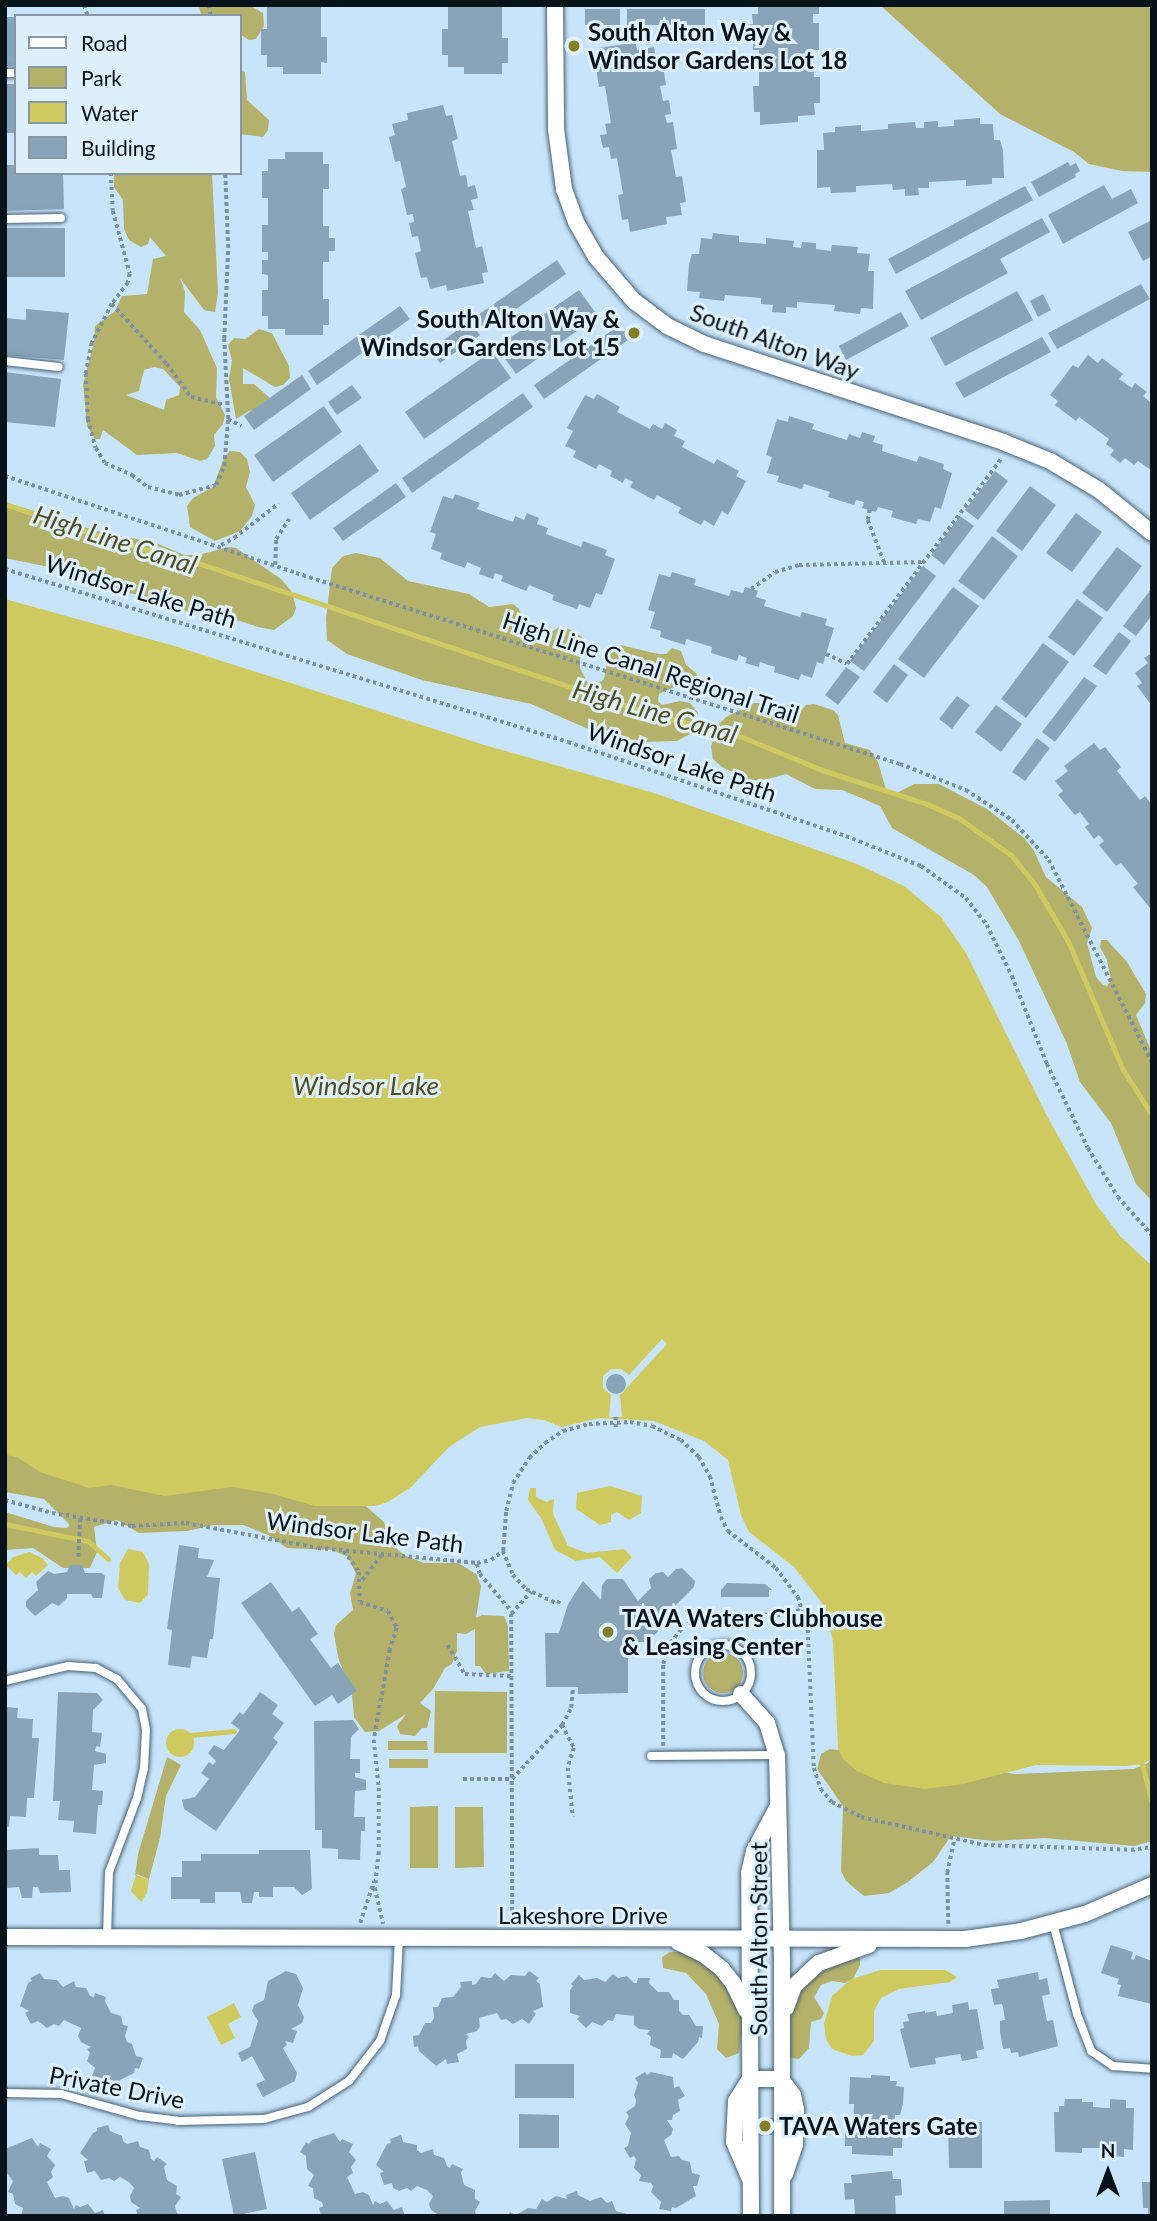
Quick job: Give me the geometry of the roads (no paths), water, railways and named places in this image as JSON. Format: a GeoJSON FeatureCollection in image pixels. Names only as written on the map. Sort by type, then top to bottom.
{"type":"FeatureCollection","features":[{"type":"Feature","properties":{"kind":"street","name":"South Alton Way"},"geometry":{"type":"LineString","coordinates":[[555,5],[556,130],[561,174],[581,232],[598,260],[621,289],[662,322],[699,342],[1007,444],[1050,461],[1085,480],[1152,533]]}},
{"type":"Feature","properties":{"kind":"street","name":"South Alton Street"},"geometry":{"type":"LineString","coordinates":[[741,1694],[767,1723],[777,1755],[782,1939],[782,2216]]}},
{"type":"Feature","properties":{"kind":"street","name":"South Alton Street"},"geometry":{"type":"LineString","coordinates":[[751,2216],[751,2183],[734,2138],[736,2101],[750,2079],[751,1861],[773,1821],[779,1799]]}},
{"type":"Feature","properties":{"kind":"street","name":"Lakeshore Drive"},"geometry":{"type":"LineString","coordinates":[[5,1937],[948,1939],[994,1936],[1053,1923],[1095,1910],[1152,1885]]}},
{"type":"Feature","properties":{"kind":"street"},"geometry":{"type":"LineString","coordinates":[[669,1938],[698,1950],[724,1971],[740,1995],[750,2021]]}},
{"type":"Feature","properties":{"kind":"street"},"geometry":{"type":"LineString","coordinates":[[782,2020],[794,1986],[819,1963],[841,1953],[892,1940]]}},
{"type":"Feature","properties":{"kind":"street"},"geometry":{"type":"LineString","coordinates":[[750,2079],[781,2079]]}},
{"type":"Feature","properties":{"kind":"lane"},"geometry":{"type":"LineString","coordinates":[[5,219],[61,218]]}},
{"type":"Feature","properties":{"kind":"lane"},"geometry":{"type":"LineString","coordinates":[[5,361],[59,367]]}},
{"type":"Feature","properties":{"kind":"lane"},"geometry":{"type":"LineString","coordinates":[[725,1646],[744,1656],[750,1678],[741,1694],[719,1701],[704,1694],[695,1674],[703,1653],[714,1647],[725,1646]]}},
{"type":"Feature","properties":{"kind":"lane"},"geometry":{"type":"LineString","coordinates":[[5,1681],[68,1666],[96,1668],[117,1679],[142,1709],[146,1730],[143,1774],[110,1868],[106,1893],[107,1937]]}},
{"type":"Feature","properties":{"kind":"lane"},"geometry":{"type":"LineString","coordinates":[[651,1756],[777,1755]]}},
{"type":"Feature","properties":{"kind":"lane"},"geometry":{"type":"LineString","coordinates":[[1053,1923],[1077,2014],[1091,2051],[1113,2066],[1152,2069]]}},
{"type":"Feature","properties":{"kind":"lane","name":"Private Drive"},"geometry":{"type":"LineString","coordinates":[[5,2092],[61,2094],[130,2114],[178,2121],[264,2119],[308,2107],[349,2081],[380,2041],[396,1995],[391,1938]]}},
{"type":"Feature","properties":{"kind":"water","name":"Windsor Lake"},"geometry":{"type":"Polygon","coordinates":[[[5,599],[178,647],[481,744],[654,793],[857,864],[904,886],[941,917],[966,953],[1047,1116],[1096,1204],[1120,1236],[1152,1266],[1152,1759],[1142,1764],[1126,1766],[1036,1765],[963,1784],[925,1789],[884,1783],[857,1771],[843,1759],[838,1748],[833,1642],[825,1607],[794,1567],[749,1532],[741,1515],[728,1460],[704,1441],[654,1421],[599,1418],[561,1427],[544,1420],[527,1418],[480,1427],[449,1447],[411,1487],[388,1502],[376,1506],[315,1506],[273,1494],[232,1487],[165,1496],[111,1485],[89,1488],[40,1472],[17,1457],[5,1455],[5,599]]]}},
{"type":"Feature","properties":{"kind":"water"},"geometry":{"type":"Polygon","coordinates":[[[610,1486],[642,1496],[641,1513],[629,1520],[617,1512],[611,1515],[611,1522],[600,1525],[576,1509],[577,1493],[610,1486]]]}},
{"type":"Feature","properties":{"kind":"water"},"geometry":{"type":"Polygon","coordinates":[[[530,1488],[536,1488],[536,1497],[546,1502],[554,1499],[553,1514],[568,1546],[587,1553],[624,1549],[632,1557],[617,1573],[600,1557],[576,1561],[555,1550],[541,1518],[528,1500],[530,1488]]]}},
{"type":"Feature","properties":{"kind":"water"},"geometry":{"type":"Polygon","coordinates":[[[128,1549],[143,1552],[149,1564],[148,1594],[140,1603],[125,1600],[118,1588],[120,1563],[128,1549]]]}},
{"type":"Feature","properties":{"kind":"water"},"geometry":{"type":"Polygon","coordinates":[[[29,1552],[42,1558],[48,1565],[36,1576],[32,1572],[26,1578],[20,1572],[16,1575],[6,1565],[13,1557],[29,1552]]]}},
{"type":"Feature","properties":{"kind":"water"},"geometry":{"type":"Polygon","coordinates":[[[180,1729],[190,1733],[194,1743],[190,1753],[180,1757],[170,1753],[166,1743],[170,1733],[180,1729]]]}},
{"type":"Feature","properties":{"kind":"water"},"geometry":{"type":"Polygon","coordinates":[[[136,1875],[149,1879],[147,1893],[141,1902],[131,1891],[136,1875]]]}},
{"type":"Feature","properties":{"kind":"water"},"geometry":{"type":"Polygon","coordinates":[[[881,1970],[945,1970],[957,1977],[950,1982],[899,1989],[881,1998],[874,2011],[874,2041],[863,2055],[852,2056],[832,2049],[826,2039],[824,2024],[832,1996],[851,1979],[881,1970]]]}},
{"type":"Feature","properties":{"kind":"water"},"geometry":{"type":"Polygon","coordinates":[[[234,2003],[241,2017],[228,2024],[235,2038],[221,2045],[207,2017],[234,2003]]]}},
{"type":"Feature","properties":{"kind":"waterway","name":"High Line Canal"},"geometry":{"type":"LineString","coordinates":[[5,504],[117,542],[204,565],[659,716],[742,737],[822,770],[927,804],[960,819],[1011,855],[1035,885],[1068,941],[1123,1070],[1152,1115]]}},
{"type":"Feature","properties":{"kind":"waterway"},"geometry":{"type":"LineString","coordinates":[[5,1524],[88,1541],[108,1559]]}},
{"type":"Feature","properties":{"kind":"waterway"},"geometry":{"type":"LineString","coordinates":[[191,1735],[234,1731]]}},
{"type":"Feature","properties":{"kind":"waterway"},"geometry":{"type":"LineString","coordinates":[[1142,1764],[1152,1803]]}},
{"type":"Feature","properties":{"kind":"place","name":"South Alton Way & Windsor Gardens Lot 18"},"geometry":{"type":"Point","coordinates":[574,46]}},
{"type":"Feature","properties":{"kind":"place","name":"South Alton Way & Windsor Gardens Lot 15"},"geometry":{"type":"Point","coordinates":[634,333]}},
{"type":"Feature","properties":{"kind":"place","name":"TAVA Waters Clubhouse & Leasing Center"},"geometry":{"type":"Point","coordinates":[608,1632]}},
{"type":"Feature","properties":{"kind":"place","name":"TAVA Waters Gate"},"geometry":{"type":"Point","coordinates":[765,2126]}}]}
